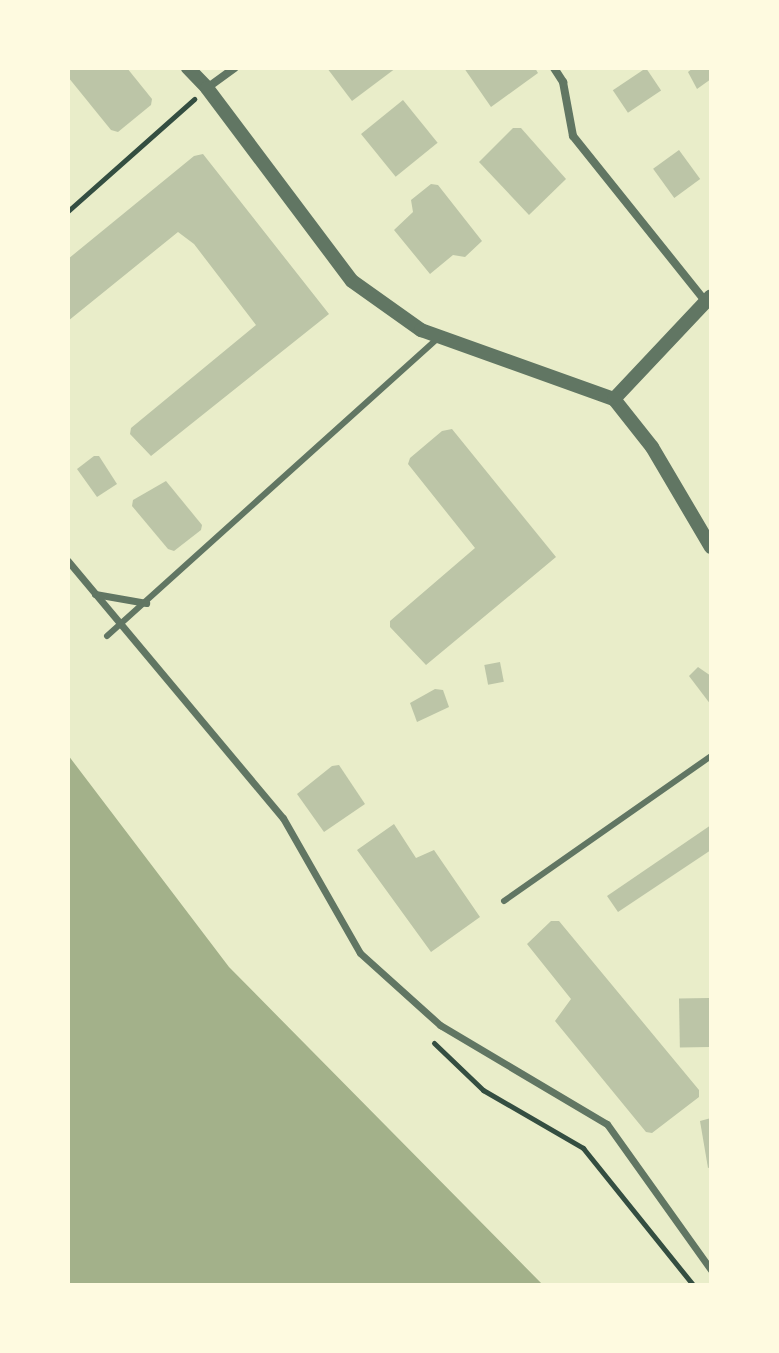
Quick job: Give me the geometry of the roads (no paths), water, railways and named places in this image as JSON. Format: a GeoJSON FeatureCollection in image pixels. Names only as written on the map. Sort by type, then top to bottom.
{"type":"FeatureCollection","features":[{"type":"Feature","properties":{"kind":"street"},"geometry":{"type":"LineString","coordinates":[[188,68],[207,88],[352,281],[421,330],[614,399],[652,447],[711,547]]}},
{"type":"Feature","properties":{"kind":"street"},"geometry":{"type":"LineString","coordinates":[[207,88],[235,68]]}},
{"type":"Feature","properties":{"kind":"street"},"geometry":{"type":"LineString","coordinates":[[554,68],[563,82],[573,136],[708,299],[614,399]]}},
{"type":"Feature","properties":{"kind":"street"},"geometry":{"type":"LineString","coordinates":[[68,561],[283,818],[360,953],[440,1025],[607,1124],[711,1270]]}},
{"type":"Feature","properties":{"kind":"street"},"geometry":{"type":"LineString","coordinates":[[95,594],[146,603]]}},
{"type":"Feature","properties":{"kind":"lane"},"geometry":{"type":"LineString","coordinates":[[107,636],[439,336]]}},
{"type":"Feature","properties":{"kind":"lane"},"geometry":{"type":"LineString","coordinates":[[504,901],[711,756]]}}]}
